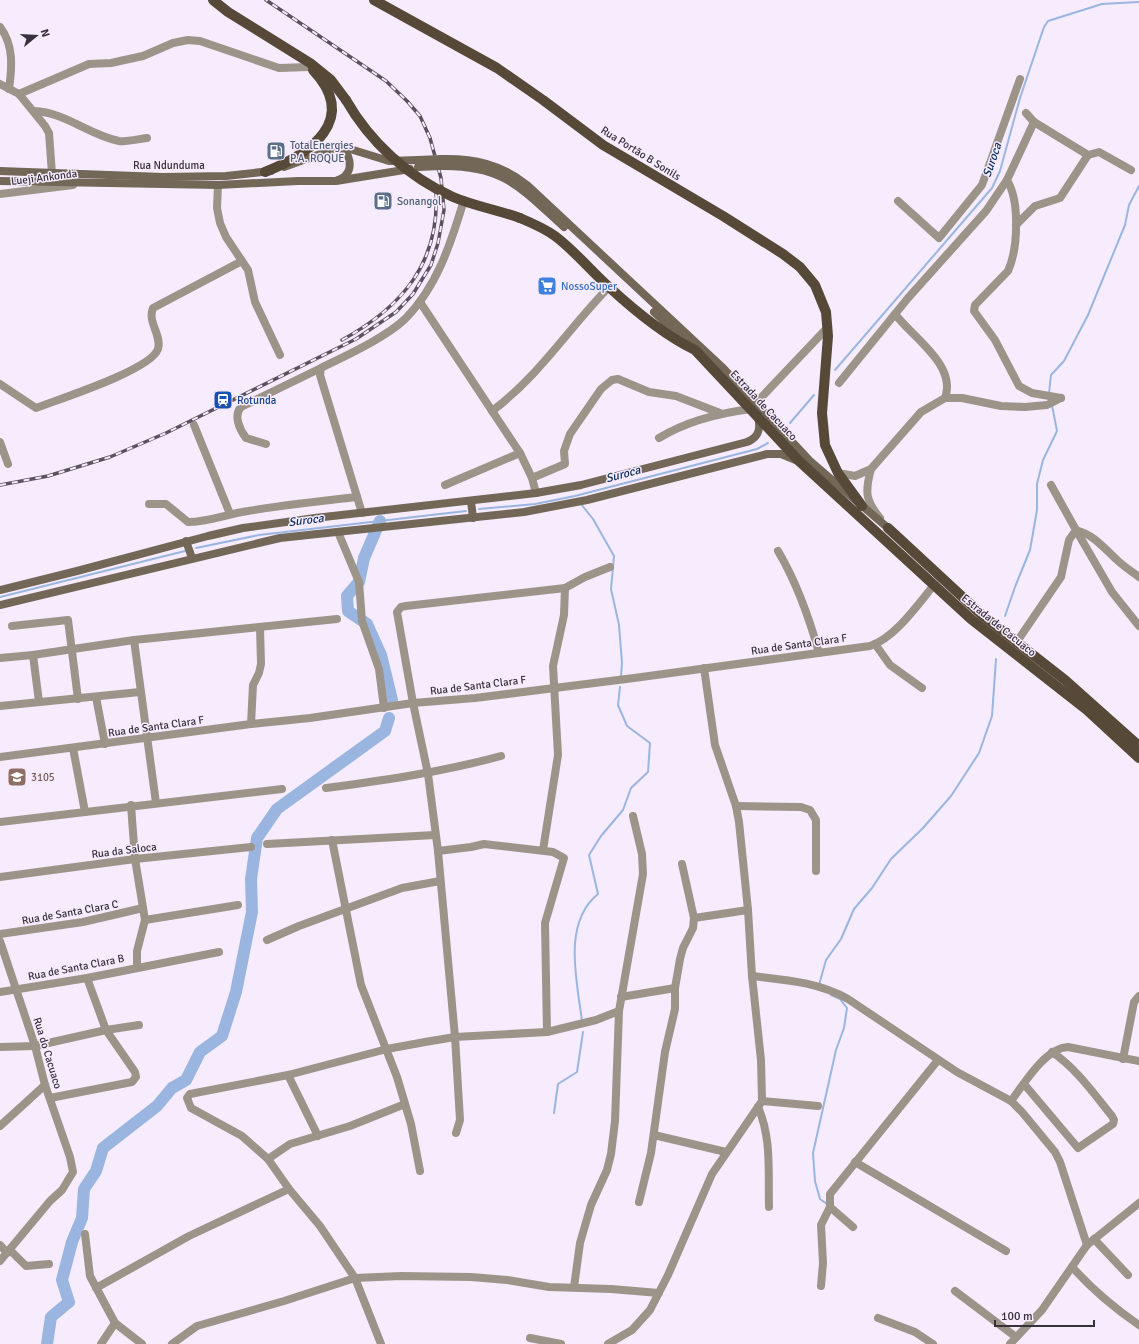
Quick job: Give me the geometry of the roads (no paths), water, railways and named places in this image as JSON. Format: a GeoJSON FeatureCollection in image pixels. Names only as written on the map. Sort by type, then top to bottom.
{"type":"FeatureCollection","features":[{"type":"Feature","properties":{"kind":"main road"},"geometry":{"type":"LineString","coordinates":[[213,0],[310,63],[331,80],[364,128],[388,154],[417,177],[435,188],[464,200],[520,218],[541,227],[555,236],[609,287],[677,341],[695,350]]}},
{"type":"Feature","properties":{"kind":"main road","name":"Rua Portão B Sonils"},"geometry":{"type":"LineString","coordinates":[[374,0],[497,68],[603,145],[783,254],[800,267],[815,285],[823,301],[828,327],[822,412]]}},
{"type":"Feature","properties":{"kind":"main road"},"geometry":{"type":"LineString","coordinates":[[265,172],[290,161],[305,152],[319,140],[325,130],[330,116],[331,102],[323,82],[297,55]]}},
{"type":"Feature","properties":{"kind":"main road"},"geometry":{"type":"LineString","coordinates":[[334,149],[344,152],[348,156],[350,167],[345,176],[336,181]]}},
{"type":"Feature","properties":{"kind":"main road","name":"Rua Ndunduma"},"geometry":{"type":"LineString","coordinates":[[0,171],[163,177],[226,176],[265,172],[278,169],[334,149]]}},
{"type":"Feature","properties":{"kind":"main road","name":"Estrada de Cacuaco"},"geometry":{"type":"LineString","coordinates":[[334,149],[350,149],[389,161],[418,164]]}},
{"type":"Feature","properties":{"kind":"main road","name":"Estrada de Cacuaco"},"geometry":{"type":"LineString","coordinates":[[441,162],[487,170],[506,178],[523,190],[695,350],[784,439],[888,528],[982,615],[1016,643],[1066,680],[1139,746]]}},
{"type":"Feature","properties":{"kind":"main road","name":"Estrada de Cacuaco"},"geometry":{"type":"LineString","coordinates":[[336,181],[418,164],[441,162],[481,162],[506,171],[518,178],[692,338],[755,410]]}},
{"type":"Feature","properties":{"kind":"main road","name":"Rua Ndunduma"},"geometry":{"type":"LineString","coordinates":[[0,181],[218,185],[336,181]]}},
{"type":"Feature","properties":{"kind":"main road"},"geometry":{"type":"LineString","coordinates":[[0,590],[77,571],[186,541],[279,522],[471,501],[536,493],[581,485],[747,442],[756,437],[760,431],[755,410]]}},
{"type":"Feature","properties":{"kind":"main road","name":"Estrada de Cacuaco"},"geometry":{"type":"LineString","coordinates":[[822,412],[825,445],[838,473],[862,506]]}},
{"type":"Feature","properties":{"kind":"main road","name":"Estrada de Cacuaco"},"geometry":{"type":"LineString","coordinates":[[784,439],[799,461],[971,619],[1087,710],[1139,758]]}},
{"type":"Feature","properties":{"kind":"main road"},"geometry":{"type":"LineString","coordinates":[[0,605],[280,538],[473,518],[567,505],[767,454],[782,454],[799,461]]}},
{"type":"Feature","properties":{"kind":"main road"},"geometry":{"type":"LineString","coordinates":[[471,501],[473,518]]}},
{"type":"Feature","properties":{"kind":"main road"},"geometry":{"type":"LineString","coordinates":[[186,541],[192,558]]}},
{"type":"Feature","properties":{"kind":"street"},"geometry":{"type":"LineString","coordinates":[[0,27],[7,37],[13,68],[9,89]]}},
{"type":"Feature","properties":{"kind":"street"},"geometry":{"type":"LineString","coordinates":[[19,94],[85,65],[129,60],[143,56],[173,42],[188,40],[208,44],[279,68],[309,67]]}},
{"type":"Feature","properties":{"kind":"street"},"geometry":{"type":"LineString","coordinates":[[898,201],[939,238],[985,179],[1020,79]]}},
{"type":"Feature","properties":{"kind":"street"},"geometry":{"type":"LineString","coordinates":[[0,84],[19,94],[45,126],[48,133],[52,174]]}},
{"type":"Feature","properties":{"kind":"street"},"geometry":{"type":"LineString","coordinates":[[34,111],[50,113],[70,120],[104,137],[120,141],[147,138]]}},
{"type":"Feature","properties":{"kind":"street"},"geometry":{"type":"LineString","coordinates":[[1026,113],[1034,122],[1088,156]]}},
{"type":"Feature","properties":{"kind":"street"},"geometry":{"type":"LineString","coordinates":[[839,383],[932,270],[986,211],[1007,180],[1034,122]]}},
{"type":"Feature","properties":{"kind":"street"},"geometry":{"type":"LineString","coordinates":[[1016,225],[1036,206],[1060,198],[1088,156],[1098,152],[1131,170]]}},
{"type":"Feature","properties":{"kind":"street"},"geometry":{"type":"LineString","coordinates":[[888,528],[871,507],[868,500],[866,485],[871,469],[921,412],[945,398],[962,398],[1001,406],[1025,408],[1047,405],[1061,398],[1032,393],[1019,386],[995,340],[974,310],[975,305],[1008,271],[1013,255],[1016,225],[1013,193],[1007,180]]}},
{"type":"Feature","properties":{"kind":"street","name":"Lueji Ankonda"},"geometry":{"type":"LineString","coordinates":[[0,194],[92,183]]}},
{"type":"Feature","properties":{"kind":"street"},"geometry":{"type":"LineString","coordinates":[[218,185],[217,208],[220,223],[226,237],[242,261],[250,277],[255,302],[280,355]]}},
{"type":"Feature","properties":{"kind":"street"},"geometry":{"type":"LineString","coordinates":[[266,444],[246,438],[240,428],[237,418],[238,411],[241,407],[321,368],[378,337],[404,320],[420,302],[439,271],[464,200]]}},
{"type":"Feature","properties":{"kind":"street"},"geometry":{"type":"LineString","coordinates":[[0,384],[36,408],[125,374],[151,359],[156,353],[159,342],[152,320],[153,308],[242,261]]}},
{"type":"Feature","properties":{"kind":"street"},"geometry":{"type":"LineString","coordinates":[[492,411],[507,400],[537,371],[591,306],[609,287]]}},
{"type":"Feature","properties":{"kind":"street"},"geometry":{"type":"LineString","coordinates":[[420,302],[520,453],[532,478],[536,493]]}},
{"type":"Feature","properties":{"kind":"street"},"geometry":{"type":"LineString","coordinates":[[895,314],[944,370],[948,389],[945,398]]}},
{"type":"Feature","properties":{"kind":"street"},"geometry":{"type":"LineString","coordinates":[[659,438],[669,432],[720,413],[755,410],[828,327]]}},
{"type":"Feature","properties":{"kind":"street"},"geometry":{"type":"LineString","coordinates":[[321,368],[320,375],[362,513]]}},
{"type":"Feature","properties":{"kind":"street"},"geometry":{"type":"LineString","coordinates":[[532,478],[565,464],[564,451],[570,434],[601,389],[612,380],[618,379],[649,392],[676,396],[720,413]]}},
{"type":"Feature","properties":{"kind":"street"},"geometry":{"type":"LineString","coordinates":[[194,425],[230,514]]}},
{"type":"Feature","properties":{"kind":"street"},"geometry":{"type":"LineString","coordinates":[[0,442],[8,464]]}},
{"type":"Feature","properties":{"kind":"street"},"geometry":{"type":"LineString","coordinates":[[445,485],[520,453]]}},
{"type":"Feature","properties":{"kind":"street"},"geometry":{"type":"LineString","coordinates":[[838,473],[855,476],[871,469]]}},
{"type":"Feature","properties":{"kind":"street"},"geometry":{"type":"LineString","coordinates":[[1051,485],[1112,592],[1139,626]]}},
{"type":"Feature","properties":{"kind":"street"},"geometry":{"type":"LineString","coordinates":[[150,504],[166,504],[188,522],[203,522],[230,514],[277,506],[357,497]]}},
{"type":"Feature","properties":{"kind":"street"},"geometry":{"type":"LineString","coordinates":[[1076,530],[1086,533],[1097,540],[1116,560],[1139,577]]}},
{"type":"Feature","properties":{"kind":"street"},"geometry":{"type":"LineString","coordinates":[[1016,643],[1061,577],[1069,540],[1076,530]]}},
{"type":"Feature","properties":{"kind":"street"},"geometry":{"type":"LineString","coordinates":[[338,532],[359,582],[362,621],[380,669],[384,708]]}},
{"type":"Feature","properties":{"kind":"street"},"geometry":{"type":"LineString","coordinates":[[778,551],[798,589],[809,619],[818,652]]}},
{"type":"Feature","properties":{"kind":"street"},"geometry":{"type":"LineString","coordinates":[[456,1133],[460,1120],[455,1037],[438,851],[428,774],[413,703],[397,612],[401,607],[565,588],[585,577],[610,567]]}},
{"type":"Feature","properties":{"kind":"street","name":"Rua de Santa Clara F"},"geometry":{"type":"LineString","coordinates":[[0,757],[251,724],[310,718],[413,703],[475,698],[875,644],[890,634],[906,618],[934,585]]}},
{"type":"Feature","properties":{"kind":"street"},"geometry":{"type":"LineString","coordinates":[[543,850],[558,755],[553,666],[564,615],[565,588]]}},
{"type":"Feature","properties":{"kind":"street"},"geometry":{"type":"LineString","coordinates":[[0,658],[34,655],[134,640],[338,619]]}},
{"type":"Feature","properties":{"kind":"street"},"geometry":{"type":"LineString","coordinates":[[12,626],[68,620],[73,649],[78,699]]}},
{"type":"Feature","properties":{"kind":"street"},"geometry":{"type":"LineString","coordinates":[[251,724],[253,685],[259,673],[260,664],[260,627]]}},
{"type":"Feature","properties":{"kind":"street"},"geometry":{"type":"LineString","coordinates":[[134,640],[156,803]]}},
{"type":"Feature","properties":{"kind":"street"},"geometry":{"type":"LineString","coordinates":[[875,644],[890,665],[922,688]]}},
{"type":"Feature","properties":{"kind":"street"},"geometry":{"type":"LineString","coordinates":[[34,655],[39,702]]}},
{"type":"Feature","properties":{"kind":"street"},"geometry":{"type":"LineString","coordinates":[[704,668],[715,746],[736,806],[748,910],[752,976],[762,1068],[760,1104],[767,1136],[769,1207]]}},
{"type":"Feature","properties":{"kind":"street"},"geometry":{"type":"LineString","coordinates":[[0,706],[140,692]]}},
{"type":"Feature","properties":{"kind":"street"},"geometry":{"type":"LineString","coordinates":[[96,697],[105,744]]}},
{"type":"Feature","properties":{"kind":"street"},"geometry":{"type":"LineString","coordinates":[[73,748],[85,812]]}},
{"type":"Feature","properties":{"kind":"street"},"geometry":{"type":"LineString","coordinates":[[326,788],[428,774],[466,766],[501,756]]}},
{"type":"Feature","properties":{"kind":"street"},"geometry":{"type":"LineString","coordinates":[[0,822],[131,805],[282,789]]}},
{"type":"Feature","properties":{"kind":"street","name":"Rua de Santa Clara B"},"geometry":{"type":"LineString","coordinates":[[0,992],[87,978],[137,967],[139,938],[145,920],[135,859],[131,805]]}},
{"type":"Feature","properties":{"kind":"street"},"geometry":{"type":"LineString","coordinates":[[736,806],[801,806],[810,810],[816,820],[816,871]]}},
{"type":"Feature","properties":{"kind":"street"},"geometry":{"type":"LineString","coordinates":[[574,1287],[580,1243],[591,1205],[607,1170],[611,1154],[615,1121],[619,1011],[643,874],[642,854],[633,816]]}},
{"type":"Feature","properties":{"kind":"street"},"geometry":{"type":"LineString","coordinates":[[267,844],[435,835]]}},
{"type":"Feature","properties":{"kind":"street"},"geometry":{"type":"LineString","coordinates":[[332,840],[361,984],[387,1049],[405,1104],[411,1124],[420,1171]]}},
{"type":"Feature","properties":{"kind":"street"},"geometry":{"type":"LineString","coordinates":[[438,851],[471,848],[484,844],[557,852],[562,856],[564,862],[545,923],[547,1032]]}},
{"type":"Feature","properties":{"kind":"street","name":"Rua da Saloca"},"geometry":{"type":"LineString","coordinates":[[0,877],[135,859],[251,848]]}},
{"type":"Feature","properties":{"kind":"street"},"geometry":{"type":"LineString","coordinates":[[639,1202],[651,1153],[665,1052],[675,1009],[676,988],[681,954],[693,928],[694,918],[682,864]]}},
{"type":"Feature","properties":{"kind":"street"},"geometry":{"type":"LineString","coordinates":[[267,940],[299,926],[402,888],[440,880]]}},
{"type":"Feature","properties":{"kind":"street"},"geometry":{"type":"LineString","coordinates":[[145,920],[238,905]]}},
{"type":"Feature","properties":{"kind":"street","name":"Rua de Santa Clara C"},"geometry":{"type":"LineString","coordinates":[[0,934],[83,922],[143,908]]}},
{"type":"Feature","properties":{"kind":"street"},"geometry":{"type":"LineString","coordinates":[[694,918],[748,910]]}},
{"type":"Feature","properties":{"kind":"street","name":"Rua do Cacuaco"},"geometry":{"type":"LineString","coordinates":[[0,941],[35,1046],[45,1085],[70,1157],[73,1172],[69,1182],[50,1201],[9,1251]]}},
{"type":"Feature","properties":{"kind":"street"},"geometry":{"type":"LineString","coordinates":[[137,967],[219,952]]}},
{"type":"Feature","properties":{"kind":"street"},"geometry":{"type":"LineString","coordinates":[[752,976],[793,980],[830,990],[848,1000],[938,1060],[1011,1101],[1045,1140],[1060,1162],[1087,1245]]}},
{"type":"Feature","properties":{"kind":"street"},"geometry":{"type":"LineString","coordinates":[[50,1098],[132,1082],[136,1078],[135,1072],[106,1030],[87,978]]}},
{"type":"Feature","properties":{"kind":"street"},"geometry":{"type":"LineString","coordinates":[[621,997],[676,988]]}},
{"type":"Feature","properties":{"kind":"street"},"geometry":{"type":"LineString","coordinates":[[1123,1058],[1134,1002],[1139,996]]}},
{"type":"Feature","properties":{"kind":"street"},"geometry":{"type":"LineString","coordinates":[[380,1344],[355,1278],[320,1226],[289,1189],[268,1159],[242,1136],[191,1108],[187,1098],[190,1094],[196,1092],[288,1075],[387,1049],[455,1037],[547,1032],[596,1020],[619,1011]]}},
{"type":"Feature","properties":{"kind":"street"},"geometry":{"type":"LineString","coordinates":[[0,1047],[35,1046],[106,1030],[140,1025]]}},
{"type":"Feature","properties":{"kind":"street"},"geometry":{"type":"LineString","coordinates":[[1011,1101],[1052,1052],[1068,1047],[1139,1061]]}},
{"type":"Feature","properties":{"kind":"street"},"geometry":{"type":"LineString","coordinates":[[1024,1084],[1078,1148],[1113,1124],[1114,1120],[1112,1116],[1088,1086],[1067,1062],[1052,1052]]}},
{"type":"Feature","properties":{"kind":"street"},"geometry":{"type":"LineString","coordinates":[[821,1286],[823,1263],[821,1225],[830,1207],[830,1194],[938,1060]]}},
{"type":"Feature","properties":{"kind":"street"},"geometry":{"type":"LineString","coordinates":[[288,1075],[318,1136]]}},
{"type":"Feature","properties":{"kind":"street"},"geometry":{"type":"LineString","coordinates":[[0,1126],[45,1085]]}},
{"type":"Feature","properties":{"kind":"street"},"geometry":{"type":"LineString","coordinates":[[268,1159],[285,1146],[358,1123],[405,1104]]}},
{"type":"Feature","properties":{"kind":"street"},"geometry":{"type":"LineString","coordinates":[[760,1104],[818,1106]]}},
{"type":"Feature","properties":{"kind":"street"},"geometry":{"type":"LineString","coordinates":[[608,1344],[637,1326],[650,1310],[716,1165],[760,1104]]}},
{"type":"Feature","properties":{"kind":"street"},"geometry":{"type":"LineString","coordinates":[[654,1135],[726,1152]]}},
{"type":"Feature","properties":{"kind":"street"},"geometry":{"type":"LineString","coordinates":[[855,1162],[1006,1251]]}},
{"type":"Feature","properties":{"kind":"street"},"geometry":{"type":"LineString","coordinates":[[96,1288],[189,1236],[289,1189]]}},
{"type":"Feature","properties":{"kind":"street"},"geometry":{"type":"LineString","coordinates":[[1010,1344],[1042,1310],[1087,1245],[1139,1203]]}},
{"type":"Feature","properties":{"kind":"street"},"geometry":{"type":"LineString","coordinates":[[830,1207],[853,1227]]}},
{"type":"Feature","properties":{"kind":"street"},"geometry":{"type":"LineString","coordinates":[[85,1234],[90,1276],[96,1288],[115,1323],[142,1344]]}},
{"type":"Feature","properties":{"kind":"street"},"geometry":{"type":"LineString","coordinates":[[1094,1239],[1128,1275]]}},
{"type":"Feature","properties":{"kind":"street"},"geometry":{"type":"LineString","coordinates":[[0,1245],[26,1266],[49,1264]]}},
{"type":"Feature","properties":{"kind":"street"},"geometry":{"type":"LineString","coordinates":[[0,1261],[9,1251]]}},
{"type":"Feature","properties":{"kind":"street"},"geometry":{"type":"LineString","coordinates":[[1072,1267],[1091,1288],[1117,1310],[1139,1325]]}},
{"type":"Feature","properties":{"kind":"street"},"geometry":{"type":"LineString","coordinates":[[172,1344],[197,1326],[284,1301],[355,1278],[401,1276],[471,1277],[507,1280],[549,1287],[574,1287],[659,1293]]}},
{"type":"Feature","properties":{"kind":"street"},"geometry":{"type":"LineString","coordinates":[[955,1291],[1016,1337]]}},
{"type":"Feature","properties":{"kind":"street"},"geometry":{"type":"LineString","coordinates":[[878,1318],[915,1332],[933,1344]]}},
{"type":"Feature","properties":{"kind":"street"},"geometry":{"type":"LineString","coordinates":[[101,1344],[115,1323]]}},
{"type":"Feature","properties":{"kind":"street"},"geometry":{"type":"LineString","coordinates":[[530,1338],[561,1344]]}},
{"type":"Feature","properties":{"kind":"waterway","name":"Suroca"},"geometry":{"type":"LineString","coordinates":[[835,370],[992,188],[1000,171],[1020,98],[1044,27],[1048,21],[1102,4],[1139,2]]}},
{"type":"Feature","properties":{"kind":"waterway"},"geometry":{"type":"LineString","coordinates":[[1049,393],[1051,375],[1064,361],[1088,315],[1125,225],[1129,205],[1139,186]]}},
{"type":"Feature","properties":{"kind":"waterway","name":"Suroca"},"geometry":{"type":"LineString","coordinates":[[790,423],[814,395]]}},
{"type":"Feature","properties":{"kind":"waterway"},"geometry":{"type":"LineString","coordinates":[[1005,616],[1030,550],[1037,510],[1037,484],[1043,460],[1057,431],[1052,405]]}},
{"type":"Feature","properties":{"kind":"waterway","name":"Suroca"},"geometry":{"type":"LineString","coordinates":[[479,509],[535,504],[575,496],[757,449],[768,443]]}},
{"type":"Feature","properties":{"kind":"waterway"},"geometry":{"type":"LineString","coordinates":[[581,504],[593,519],[614,556],[611,589],[619,625],[622,663],[621,676]]}},
{"type":"Feature","properties":{"kind":"waterway","name":"Suroca"},"geometry":{"type":"LineString","coordinates":[[196,548],[259,535],[466,511]]}},
{"type":"Feature","properties":{"kind":"waterway"},"geometry":{"type":"LineString","coordinates":[[380,521],[364,558],[359,582],[347,596],[348,611],[367,624],[381,655],[392,700]]}},
{"type":"Feature","properties":{"kind":"waterway","name":"Suroca"},"geometry":{"type":"LineString","coordinates":[[0,597],[185,551]]}},
{"type":"Feature","properties":{"kind":"waterway"},"geometry":{"type":"LineString","coordinates":[[819,985],[826,960],[841,939],[854,909],[872,888],[891,859],[923,828],[951,796],[979,753],[992,716],[996,659]]}},
{"type":"Feature","properties":{"kind":"waterway"},"geometry":{"type":"LineString","coordinates":[[582,1021],[575,971],[576,936],[580,920],[587,906],[598,894],[589,855],[601,836],[623,810],[631,788],[648,772],[650,743],[627,726],[618,705],[620,687]]}},
{"type":"Feature","properties":{"kind":"waterway"},"geometry":{"type":"LineString","coordinates":[[47,1344],[51,1317],[69,1302],[62,1280],[72,1242],[82,1218],[84,1189],[96,1171],[103,1148],[157,1106],[172,1088],[186,1080],[200,1052],[222,1036],[236,992],[252,912],[251,879],[257,838],[277,809],[385,731],[389,718]]}},
{"type":"Feature","properties":{"kind":"waterway"},"geometry":{"type":"LineString","coordinates":[[827,1204],[820,1199],[815,1181],[813,1153],[836,1050],[844,1028],[847,1008],[840,999],[831,995]]}},
{"type":"Feature","properties":{"kind":"waterway"},"geometry":{"type":"LineString","coordinates":[[554,1113],[558,1084],[577,1072],[583,1032]]}},
{"type":"Feature","properties":{"kind":"railway"},"geometry":{"type":"LineString","coordinates":[[0,485],[48,476],[110,457],[166,433],[356,339],[396,312],[413,294],[431,265],[438,243],[444,210],[441,178],[430,138],[420,116],[386,81],[266,0]]}},
{"type":"Feature","properties":{"kind":"railway"},"geometry":{"type":"LineString","coordinates":[[342,340],[383,313],[413,280],[424,261],[431,240],[436,217],[436,191]]}},
{"type":"Feature","properties":{"kind":"place","name":"TotalEnergies P.A. ROQUE"},"geometry":{"type":"Point","coordinates":[276,151]}},
{"type":"Feature","properties":{"kind":"place","name":"Sonangol"},"geometry":{"type":"Point","coordinates":[383,201]}},
{"type":"Feature","properties":{"kind":"place","name":"NossoSuper"},"geometry":{"type":"Point","coordinates":[547,286]}},
{"type":"Feature","properties":{"kind":"place","name":"Rotunda"},"geometry":{"type":"Point","coordinates":[223,400]}},
{"type":"Feature","properties":{"kind":"place","name":"3105"},"geometry":{"type":"Point","coordinates":[17,777]}}]}
